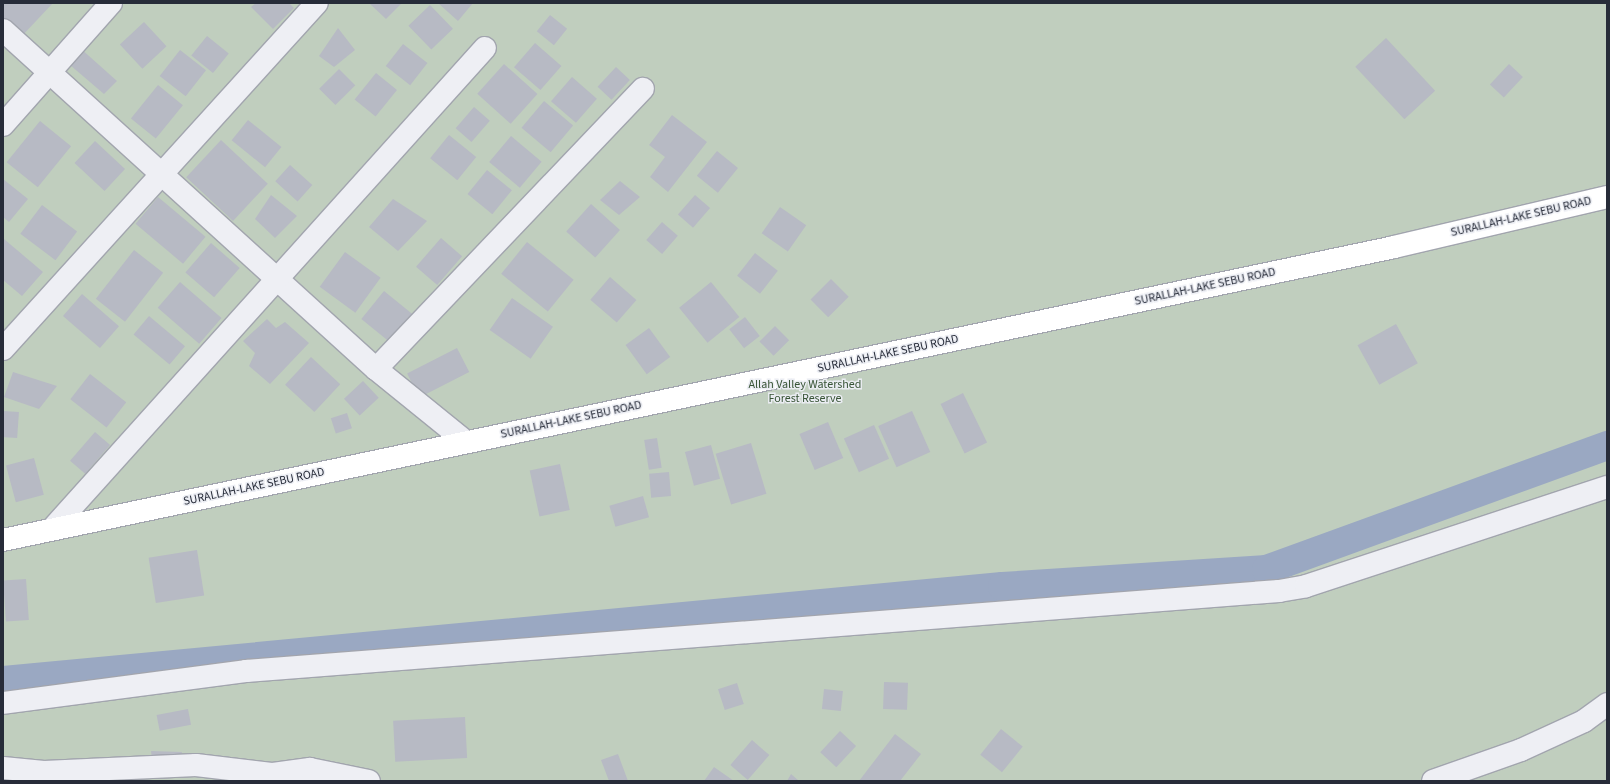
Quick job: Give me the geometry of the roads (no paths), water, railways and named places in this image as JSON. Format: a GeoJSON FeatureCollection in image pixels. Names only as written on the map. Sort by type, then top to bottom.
{"type":"FeatureCollection","features":[{"type":"Feature","properties":{"kind":"main road","name":"SURALLAH-LAKE SEBU ROAD"},"geometry":{"type":"LineString","coordinates":[[3,540],[1386,249],[1607,197]]}},
{"type":"Feature","properties":{"kind":"street"},"geometry":{"type":"LineString","coordinates":[[3,125],[111,3]]}},
{"type":"Feature","properties":{"kind":"street"},"geometry":{"type":"LineString","coordinates":[[3,349],[317,3]]}},
{"type":"Feature","properties":{"kind":"street"},"geometry":{"type":"LineString","coordinates":[[3,30],[376,368],[466,442]]}},
{"type":"Feature","properties":{"kind":"street"},"geometry":{"type":"LineString","coordinates":[[52,529],[485,48]]}},
{"type":"Feature","properties":{"kind":"street"},"geometry":{"type":"LineString","coordinates":[[376,368],[643,89]]}},
{"type":"Feature","properties":{"kind":"street"},"geometry":{"type":"LineString","coordinates":[[3,703],[246,671],[1278,591],[1306,586],[1607,486]]}},
{"type":"Feature","properties":{"kind":"street"},"geometry":{"type":"LineString","coordinates":[[1433,781],[1521,750],[1584,721],[1607,704]]}},
{"type":"Feature","properties":{"kind":"street"},"geometry":{"type":"LineString","coordinates":[[3,768],[45,776],[141,774],[196,765],[273,774],[310,769],[369,781]]}},
{"type":"Feature","properties":{"kind":"waterway"},"geometry":{"type":"LineString","coordinates":[[3,680],[1002,586],[1266,569],[1607,445]]}},
{"type":"Feature","properties":{"kind":"park label","name":"Allah Valley Watershed Forest Reserve"},"geometry":{"type":"Point","coordinates":[805,392]}}]}
